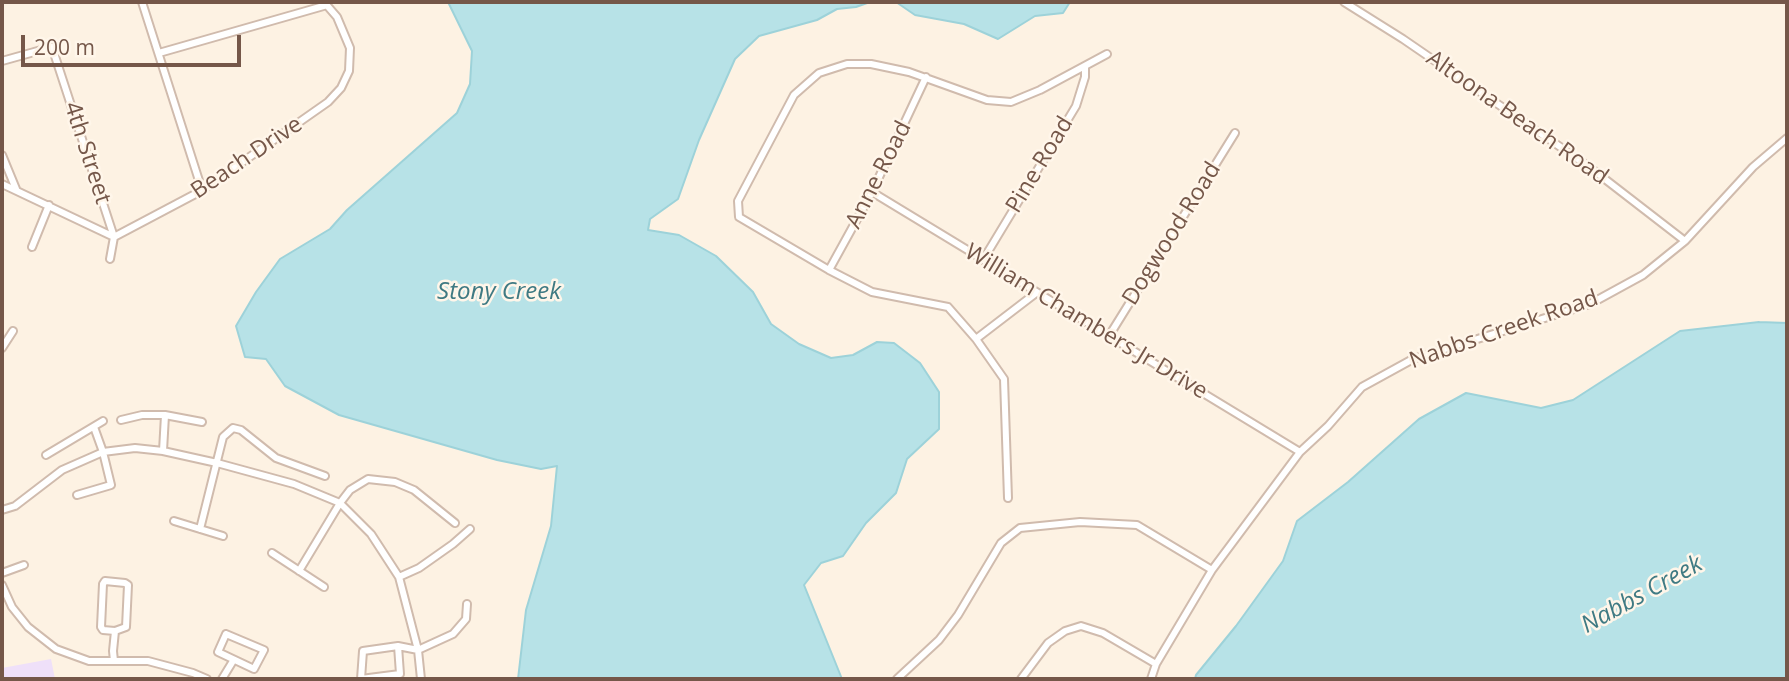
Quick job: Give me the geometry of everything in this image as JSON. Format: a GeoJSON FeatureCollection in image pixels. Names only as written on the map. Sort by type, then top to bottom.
{"type":"FeatureCollection","features":[{"type":"Feature","properties":{"kind":"street"},"geometry":{"type":"LineString","coordinates":[[142,2],[202,190]]}},
{"type":"Feature","properties":{"kind":"street","name":"Altoona Beach Road"},"geometry":{"type":"LineString","coordinates":[[1343,2],[1403,39],[1588,166],[1685,241]]}},
{"type":"Feature","properties":{"kind":"street"},"geometry":{"type":"LineString","coordinates":[[159,53],[325,4]]}},
{"type":"Feature","properties":{"kind":"street","name":"Beach Drive"},"geometry":{"type":"LineString","coordinates":[[114,237],[202,190],[328,102],[341,88],[349,71],[351,48],[337,17],[325,4]]}},
{"type":"Feature","properties":{"kind":"street","name":"4th Street"},"geometry":{"type":"LineString","coordinates":[[2,61],[52,47],[114,237],[110,259]]}},
{"type":"Feature","properties":{"kind":"street"},"geometry":{"type":"LineString","coordinates":[[1008,498],[1004,379],[976,339],[948,307],[872,292],[828,270],[739,218],[738,201],[794,95],[819,72],[847,64],[871,64],[926,77],[987,100],[1011,103],[1107,54]]}},
{"type":"Feature","properties":{"kind":"street","name":"Pine Road"},"geometry":{"type":"LineString","coordinates":[[983,260],[1076,106],[1085,77],[1085,66]]}},
{"type":"Feature","properties":{"kind":"street","name":"Anne Road"},"geometry":{"type":"LineString","coordinates":[[828,270],[872,192],[926,77]]}},
{"type":"Feature","properties":{"kind":"street","name":"Dogwood Road"},"geometry":{"type":"LineString","coordinates":[[1109,336],[1234,133]]}},
{"type":"Feature","properties":{"kind":"street","name":"Nabbs Creek Road"},"geometry":{"type":"LineString","coordinates":[[1151,679],[1156,664],[1212,570],[1300,452],[1328,426],[1362,387],[1413,359],[1590,304],[1643,275],[1685,241],[1754,167],[1787,138]]}},
{"type":"Feature","properties":{"kind":"street"},"geometry":{"type":"LineString","coordinates":[[2,155],[16,189]]}},
{"type":"Feature","properties":{"kind":"street"},"geometry":{"type":"LineString","coordinates":[[2,184],[114,237]]}},
{"type":"Feature","properties":{"kind":"street","name":"William Chambers Jr Drive"},"geometry":{"type":"LineString","coordinates":[[872,192],[1300,452]]}},
{"type":"Feature","properties":{"kind":"street"},"geometry":{"type":"LineString","coordinates":[[32,247],[49,205]]}},
{"type":"Feature","properties":{"kind":"street"},"geometry":{"type":"LineString","coordinates":[[976,339],[1036,293]]}},
{"type":"Feature","properties":{"kind":"street"},"geometry":{"type":"LineString","coordinates":[[2,348],[13,331]]}},
{"type":"Feature","properties":{"kind":"street"},"geometry":{"type":"LineString","coordinates":[[121,420],[142,415],[164,415],[202,422]]}},
{"type":"Feature","properties":{"kind":"street"},"geometry":{"type":"LineString","coordinates":[[163,451],[164,415]]}},
{"type":"Feature","properties":{"kind":"street"},"geometry":{"type":"LineString","coordinates":[[46,456],[103,421]]}},
{"type":"Feature","properties":{"kind":"street"},"geometry":{"type":"LineString","coordinates":[[77,495],[111,485],[94,427]]}},
{"type":"Feature","properties":{"kind":"street"},"geometry":{"type":"LineString","coordinates":[[201,529],[223,437],[233,428],[241,430],[276,458],[325,476]]}},
{"type":"Feature","properties":{"kind":"street"},"geometry":{"type":"LineString","coordinates":[[2,510],[15,506],[62,470],[103,452],[135,448],[217,463],[294,484],[340,503],[371,534],[399,577],[418,650],[421,679]]}},
{"type":"Feature","properties":{"kind":"street"},"geometry":{"type":"LineString","coordinates":[[299,571],[340,503],[350,490],[368,479],[395,482],[414,490],[455,523]]}},
{"type":"Feature","properties":{"kind":"street"},"geometry":{"type":"LineString","coordinates":[[174,521],[223,536]]}},
{"type":"Feature","properties":{"kind":"street"},"geometry":{"type":"LineString","coordinates":[[897,679],[939,640],[958,615],[1001,543],[1020,528],[1080,522],[1137,525],[1212,570]]}},
{"type":"Feature","properties":{"kind":"street"},"geometry":{"type":"LineString","coordinates":[[399,577],[430,560],[470,528]]}},
{"type":"Feature","properties":{"kind":"street"},"geometry":{"type":"LineString","coordinates":[[272,553],[324,587]]}},
{"type":"Feature","properties":{"kind":"street"},"geometry":{"type":"LineString","coordinates":[[2,573],[24,565]]}},
{"type":"Feature","properties":{"kind":"street"},"geometry":{"type":"LineString","coordinates":[[105,581],[128,585],[126,627],[115,631],[103,630],[101,627],[105,581]]}},
{"type":"Feature","properties":{"kind":"street"},"geometry":{"type":"LineString","coordinates":[[2,585],[12,607],[28,627],[56,649],[89,661],[148,661],[207,679]]}},
{"type":"Feature","properties":{"kind":"street"},"geometry":{"type":"LineString","coordinates":[[398,646],[400,674],[361,679],[363,651],[398,646],[418,650],[453,634],[466,619],[467,604]]}},
{"type":"Feature","properties":{"kind":"street"},"geometry":{"type":"LineString","coordinates":[[1021,679],[1048,643],[1065,631],[1082,626],[1103,633],[1156,664]]}},
{"type":"Feature","properties":{"kind":"street"},"geometry":{"type":"LineString","coordinates":[[114,661],[115,631]]}},
{"type":"Feature","properties":{"kind":"street"},"geometry":{"type":"LineString","coordinates":[[226,634],[264,650],[254,669],[233,661],[218,652],[226,634]]}},
{"type":"Feature","properties":{"kind":"street"},"geometry":{"type":"LineString","coordinates":[[222,679],[233,661]]}},
{"type":"Feature","properties":{"kind":"shaded area"},"geometry":{"type":"Polygon","coordinates":[[[51,659],[55,679],[2,679],[2,668],[51,659]]]}},
{"type":"Feature","properties":{"kind":"water","name":"Stony Creek"},"geometry":{"type":"Polygon","coordinates":[[[448,2],[870,2],[837,9],[817,20],[759,36],[735,59],[699,140],[678,199],[650,219],[648,230],[679,235],[716,256],[753,292],[771,324],[799,344],[831,358],[853,355],[877,342],[894,343],[920,363],[939,392],[939,429],[907,459],[896,493],[866,523],[843,556],[821,563],[804,585],[842,679],[518,679],[526,610],[551,526],[557,466],[541,469],[497,460],[339,415],[285,386],[266,359],[245,357],[236,326],[280,259],[330,229],[347,210],[457,113],[470,84],[472,51],[448,2]]]}},
{"type":"Feature","properties":{"kind":"water"},"geometry":{"type":"Polygon","coordinates":[[[896,2],[1070,2],[1063,13],[1035,16],[998,39],[964,24],[915,15],[896,2]]]}},
{"type":"Feature","properties":{"kind":"water","name":"Nabbs Creek"},"geometry":{"type":"Polygon","coordinates":[[[1759,322],[1787,323],[1787,679],[1195,679],[1283,561],[1297,521],[1348,482],[1419,419],[1466,393],[1541,408],[1573,400],[1680,331],[1759,322]]]}}]}
